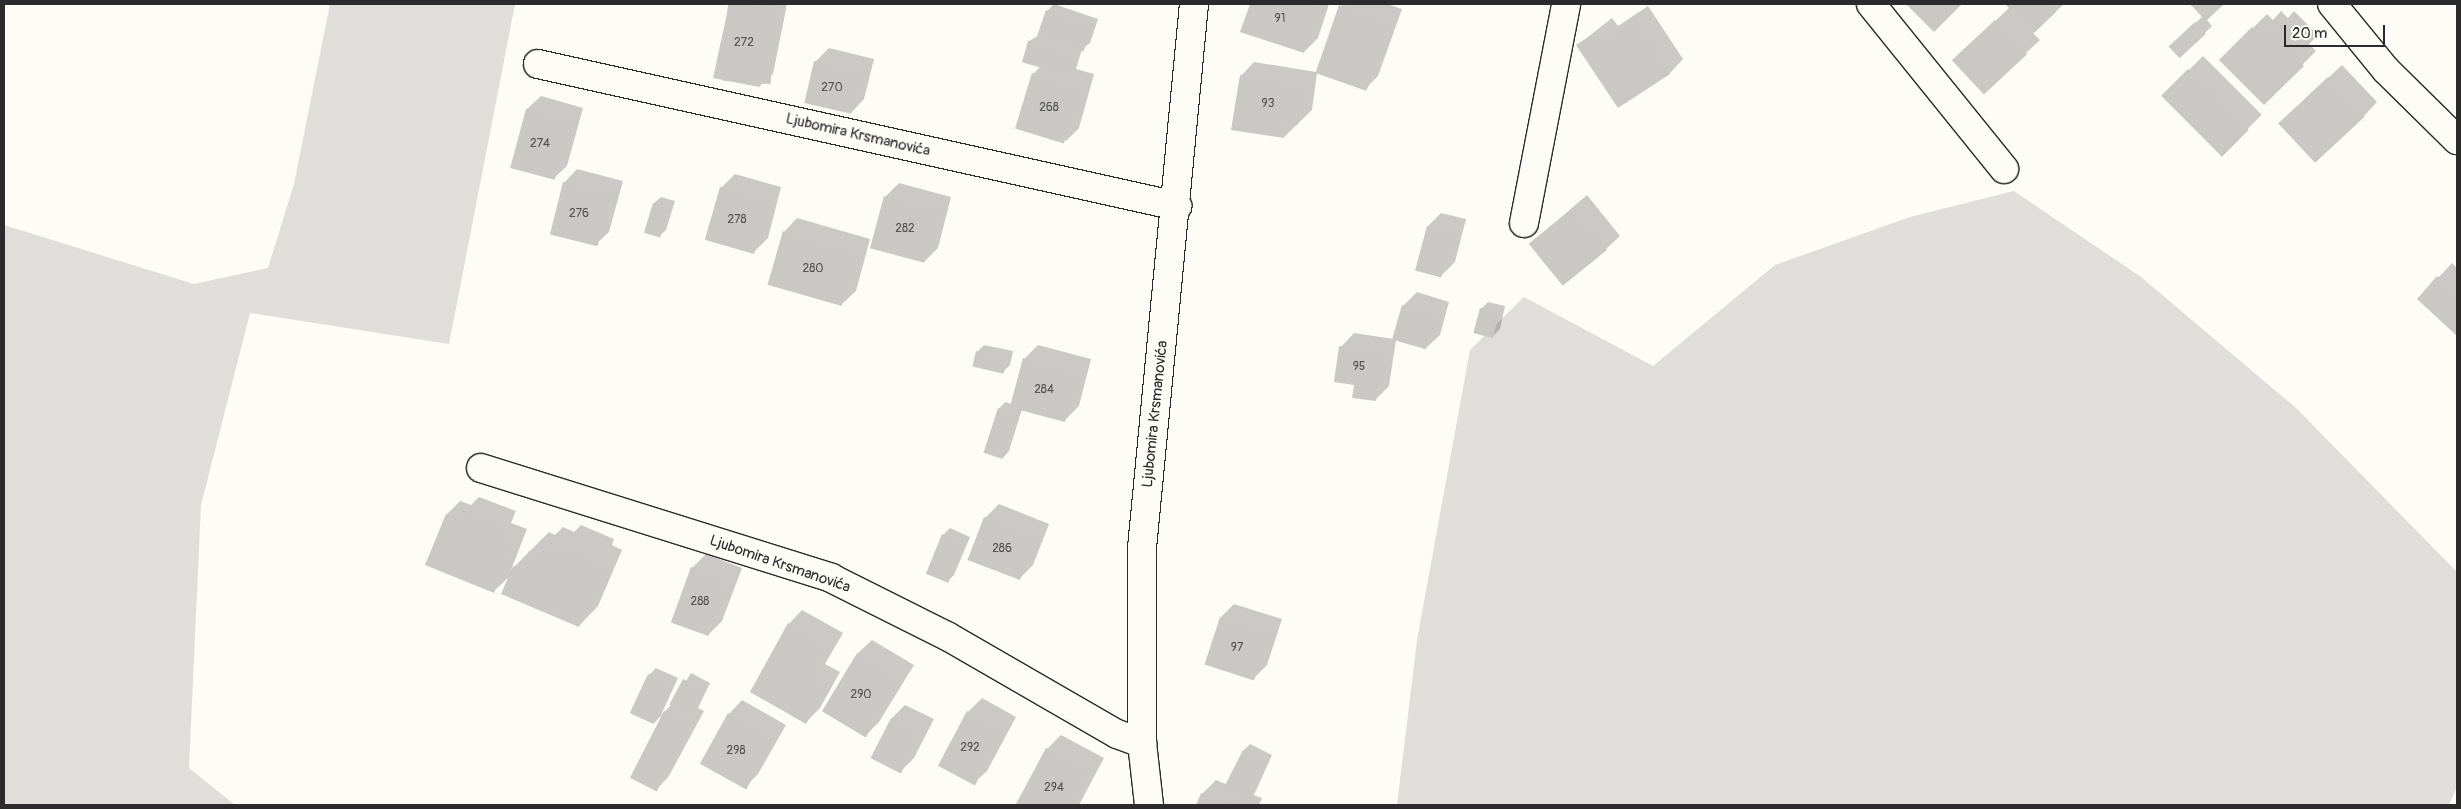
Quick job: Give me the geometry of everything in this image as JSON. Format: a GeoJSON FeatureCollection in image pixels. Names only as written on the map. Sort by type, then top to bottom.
{"type":"FeatureCollection","features":[{"type":"Feature","properties":{"kind":"street","name":"Ljubomira Krsmanovića"},"geometry":{"type":"LineString","coordinates":[[1149,805],[1142,743],[1142,548],[1177,206],[1194,4]]}},
{"type":"Feature","properties":{"kind":"street"},"geometry":{"type":"LineString","coordinates":[[1524,223],[1566,4]]}},
{"type":"Feature","properties":{"kind":"street"},"geometry":{"type":"LineString","coordinates":[[1871,4],[2004,169]]}},
{"type":"Feature","properties":{"kind":"street"},"geometry":{"type":"LineString","coordinates":[[2332,4],[2386,70],[2457,139]]}},
{"type":"Feature","properties":{"kind":"street","name":"Ljubomira Krsmanovića"},"geometry":{"type":"LineString","coordinates":[[538,64],[1177,206]]}},
{"type":"Feature","properties":{"kind":"street","name":"Ljubomira Krsmanovića"},"geometry":{"type":"LineString","coordinates":[[481,468],[831,578],[947,636],[1118,734],[1142,743]]}},
{"type":"Feature","properties":{"kind":"shaded area"},"geometry":{"type":"Polygon","coordinates":[[[330,4],[515,4],[449,344],[250,313],[201,505],[189,768],[235,805],[4,805],[4,225],[194,284],[268,268],[294,184],[330,4]]]}},
{"type":"Feature","properties":{"kind":"shaded area"},"geometry":{"type":"Polygon","coordinates":[[[2014,191],[2141,277],[2296,408],[2457,572],[2457,786],[2449,805],[1397,805],[1417,640],[1470,350],[1524,297],[1653,366],[1775,265],[1910,217],[2014,191]]]}},
{"type":"Feature","properties":{"kind":"building"},"geometry":{"type":"Polygon","coordinates":[[[728,4],[776,7],[771,84],[723,81],[728,4]]]}},
{"type":"Feature","properties":{"kind":"building"},"geometry":{"type":"Polygon","coordinates":[[[1250,4],[1320,5],[1304,53],[1240,32],[1250,4]]]}},
{"type":"Feature","properties":{"kind":"building"},"geometry":{"type":"Polygon","coordinates":[[[1906,4],[1962,4],[1934,32],[1906,4]]]}},
{"type":"Feature","properties":{"kind":"building"},"geometry":{"type":"Polygon","coordinates":[[[2005,4],[2048,4],[2056,12],[2034,33],[2005,4]]]}},
{"type":"Feature","properties":{"kind":"building"},"geometry":{"type":"Polygon","coordinates":[[[2190,4],[2224,4],[2206,21],[2190,4]]]}},
{"type":"Feature","properties":{"kind":"building"},"geometry":{"type":"Polygon","coordinates":[[[1339,5],[1390,23],[1367,91],[1316,73],[1339,5]]]}},
{"type":"Feature","properties":{"kind":"building"},"geometry":{"type":"Polygon","coordinates":[[[1046,10],[1092,26],[1084,51],[1037,36],[1046,10]]]}},
{"type":"Feature","properties":{"kind":"building"},"geometry":{"type":"Polygon","coordinates":[[[1634,19],[1670,74],[1618,108],[1576,45],[1598,31],[1604,39],[1634,19]]]}},
{"type":"Feature","properties":{"kind":"building"},"geometry":{"type":"Polygon","coordinates":[[[1995,20],[2027,54],[1984,95],[1952,60],[1995,20]]]}},
{"type":"Feature","properties":{"kind":"building"},"geometry":{"type":"Polygon","coordinates":[[[2195,22],[2206,34],[2180,58],[2169,47],[2195,22]]]}},
{"type":"Feature","properties":{"kind":"building"},"geometry":{"type":"Polygon","coordinates":[[[2267,24],[2273,30],[2280,24],[2305,49],[2296,59],[2304,66],[2264,105],[2219,60],[2252,27],[2258,33],[2267,24]]]}},
{"type":"Feature","properties":{"kind":"building"},"geometry":{"type":"Polygon","coordinates":[[[1028,41],[1076,55],[1070,76],[1022,62],[1028,41]]]}},
{"type":"Feature","properties":{"kind":"building"},"geometry":{"type":"Polygon","coordinates":[[[814,61],[861,72],[851,114],[804,103],[814,61]]]}},
{"type":"Feature","properties":{"kind":"building"},"geometry":{"type":"Polygon","coordinates":[[[2188,69],[2249,130],[2222,157],[2161,96],[2188,69]]]}},
{"type":"Feature","properties":{"kind":"building"},"geometry":{"type":"Polygon","coordinates":[[[1032,73],[1081,88],[1064,143],[1015,128],[1032,73]]]}},
{"type":"Feature","properties":{"kind":"building"},"geometry":{"type":"Polygon","coordinates":[[[1240,75],[1304,85],[1298,125],[1286,123],[1284,138],[1231,130],[1240,75]]]}},
{"type":"Feature","properties":{"kind":"building"},"geometry":{"type":"Polygon","coordinates":[[[2328,77],[2365,116],[2315,163],[2278,123],[2328,77]]]}},
{"type":"Feature","properties":{"kind":"building"},"geometry":{"type":"Polygon","coordinates":[[[526,109],[570,121],[555,180],[510,168],[526,109]]]}},
{"type":"Feature","properties":{"kind":"building"},"geometry":{"type":"Polygon","coordinates":[[[563,182],[611,194],[597,246],[550,234],[563,182]]]}},
{"type":"Feature","properties":{"kind":"building"},"geometry":{"type":"Polygon","coordinates":[[[720,187],[769,201],[754,254],[705,240],[720,187]]]}},
{"type":"Feature","properties":{"kind":"building"},"geometry":{"type":"Polygon","coordinates":[[[884,196],[938,210],[924,263],[870,248],[884,196]]]}},
{"type":"Feature","properties":{"kind":"building"},"geometry":{"type":"Polygon","coordinates":[[[653,203],[669,208],[660,238],[644,233],[653,203]]]}},
{"type":"Feature","properties":{"kind":"building"},"geometry":{"type":"Polygon","coordinates":[[[1573,208],[1607,250],[1563,286],[1529,244],[1573,208]]]}},
{"type":"Feature","properties":{"kind":"building"},"geometry":{"type":"Polygon","coordinates":[[[1427,226],[1453,233],[1441,277],[1415,270],[1427,226]]]}},
{"type":"Feature","properties":{"kind":"building"},"geometry":{"type":"Polygon","coordinates":[[[783,231],[857,252],[842,306],[768,285],[783,231]]]}},
{"type":"Feature","properties":{"kind":"building"},"geometry":{"type":"Polygon","coordinates":[[[2437,276],[2457,294],[2457,336],[2417,299],[2437,276]]]}},
{"type":"Feature","properties":{"kind":"building"},"geometry":{"type":"Polygon","coordinates":[[[1402,305],[1436,315],[1426,349],[1392,340],[1402,305]]]}},
{"type":"Feature","properties":{"kind":"building"},"geometry":{"type":"Polygon","coordinates":[[[1480,308],[1499,313],[1493,338],[1473,333],[1480,308]]]}},
{"type":"Feature","properties":{"kind":"building"},"geometry":{"type":"Polygon","coordinates":[[[1339,346],[1383,352],[1376,401],[1352,398],[1354,385],[1334,382],[1339,346]]]}},
{"type":"Feature","properties":{"kind":"building"},"geometry":{"type":"Polygon","coordinates":[[[976,351],[1007,358],[1004,374],[972,367],[976,351]]]}},
{"type":"Feature","properties":{"kind":"building"},"geometry":{"type":"Polygon","coordinates":[[[1023,358],[1078,373],[1065,422],[1010,407],[1023,358]]]}},
{"type":"Feature","properties":{"kind":"building"},"geometry":{"type":"Polygon","coordinates":[[[998,408],[1017,414],[1002,459],[983,453],[998,408]]]}},
{"type":"Feature","properties":{"kind":"building"},"geometry":{"type":"Polygon","coordinates":[[[465,510],[503,525],[498,536],[515,543],[494,593],[425,565],[446,514],[460,520],[465,510]]]}},
{"type":"Feature","properties":{"kind":"building"},"geometry":{"type":"Polygon","coordinates":[[[984,517],[1036,537],[1020,580],[968,560],[984,517]]]}},
{"type":"Feature","properties":{"kind":"building"},"geometry":{"type":"Polygon","coordinates":[[[942,534],[964,543],[948,583],[926,574],[942,534]]]}},
{"type":"Feature","properties":{"kind":"building"},"geometry":{"type":"Polygon","coordinates":[[[560,544],[595,559],[593,565],[603,570],[579,627],[501,594],[513,566],[521,570],[529,551],[538,555],[542,546],[557,552],[560,544]]]}},
{"type":"Feature","properties":{"kind":"building"},"geometry":{"type":"Polygon","coordinates":[[[691,567],[729,581],[708,636],[671,622],[691,567]]]}},
{"type":"Feature","properties":{"kind":"building"},"geometry":{"type":"Polygon","coordinates":[[[1220,617],[1269,633],[1254,681],[1205,665],[1220,617]]]}},
{"type":"Feature","properties":{"kind":"building"},"geometry":{"type":"Polygon","coordinates":[[[788,623],[830,647],[813,678],[827,686],[806,724],[750,692],[788,623]]]}},
{"type":"Feature","properties":{"kind":"building"},"geometry":{"type":"Polygon","coordinates":[[[857,653],[901,679],[866,738],[822,711],[857,653]]]}},
{"type":"Feature","properties":{"kind":"building"},"geometry":{"type":"Polygon","coordinates":[[[648,674],[672,685],[653,724],[630,713],[648,674]]]}},
{"type":"Feature","properties":{"kind":"building"},"geometry":{"type":"Polygon","coordinates":[[[683,679],[704,690],[691,716],[669,705],[683,679]]]}},
{"type":"Feature","properties":{"kind":"building"},"geometry":{"type":"Polygon","coordinates":[[[664,711],[691,725],[657,791],[630,778],[664,711]]]}},
{"type":"Feature","properties":{"kind":"building"},"geometry":{"type":"Polygon","coordinates":[[[967,711],[1004,731],[975,785],[938,766],[967,711]]]}},
{"type":"Feature","properties":{"kind":"building"},"geometry":{"type":"Polygon","coordinates":[[[728,713],[774,739],[746,789],[700,764],[728,713]]]}},
{"type":"Feature","properties":{"kind":"building"},"geometry":{"type":"Polygon","coordinates":[[[891,718],[921,733],[901,774],[871,758],[891,718]]]}},
{"type":"Feature","properties":{"kind":"building"},"geometry":{"type":"Polygon","coordinates":[[[1046,748],[1091,772],[1073,805],[1016,804],[1046,748]]]}},
{"type":"Feature","properties":{"kind":"building"},"geometry":{"type":"Polygon","coordinates":[[[1243,750],[1267,762],[1247,801],[1223,789],[1243,750]]]}},
{"type":"Feature","properties":{"kind":"building"},"geometry":{"type":"Polygon","coordinates":[[[1201,793],[1232,805],[1196,805],[1201,793]]]}}]}
